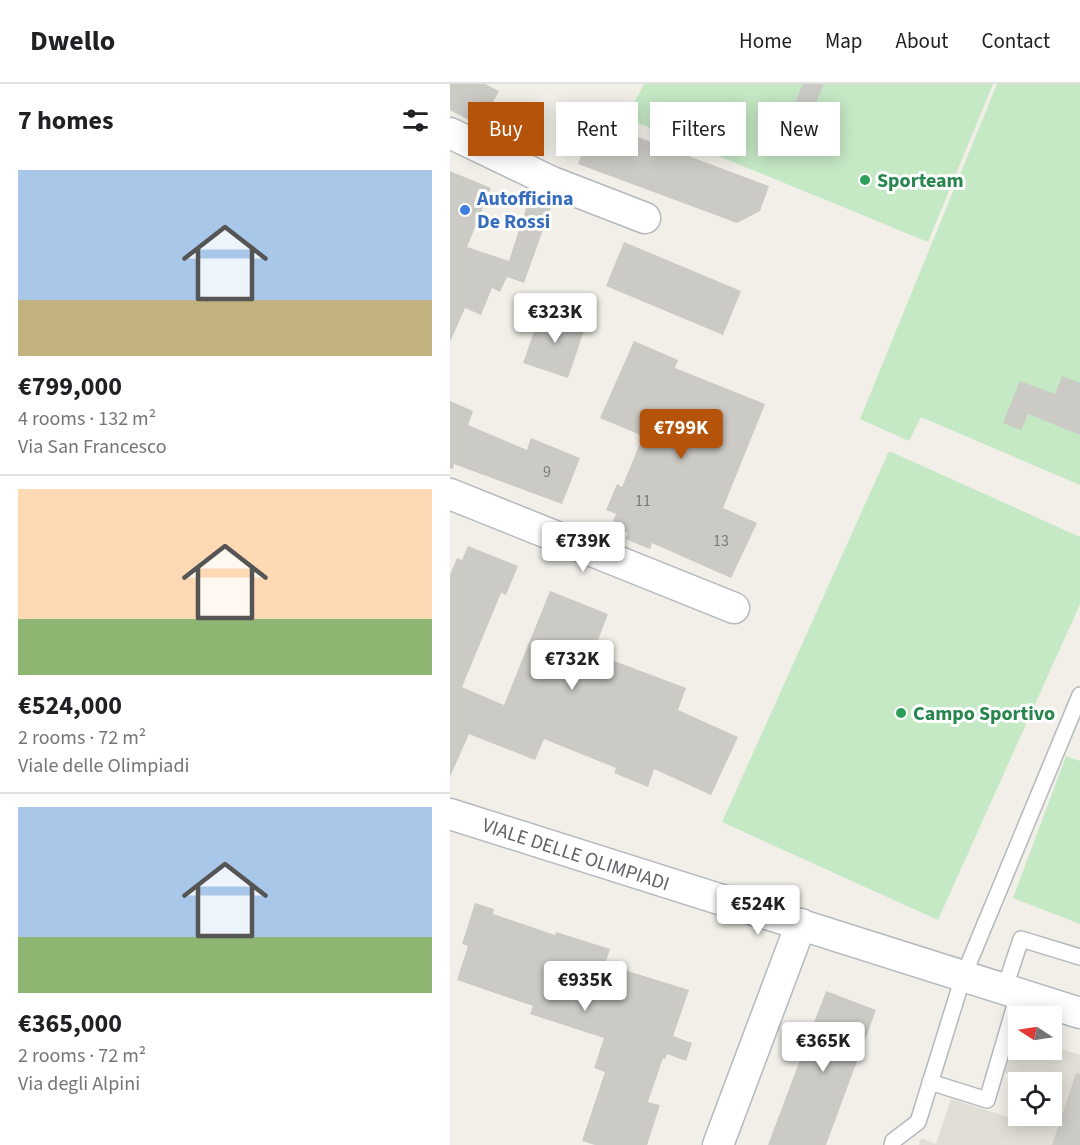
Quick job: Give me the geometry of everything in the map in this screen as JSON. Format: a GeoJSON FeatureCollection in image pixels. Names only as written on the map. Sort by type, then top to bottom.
{"type":"FeatureCollection","features":[{"type":"Feature","properties":{"kind":"street"},"geometry":{"type":"LineString","coordinates":[[450,133],[552,182],[645,218]]}},
{"type":"Feature","properties":{"kind":"street"},"geometry":{"type":"LineString","coordinates":[[450,494],[734,609]]}},
{"type":"Feature","properties":{"kind":"street","name":"VIALE DELLE OLIMPIADI"},"geometry":{"type":"LineString","coordinates":[[450,814],[642,877],[801,924],[1080,1014]]}},
{"type":"Feature","properties":{"kind":"street"},"geometry":{"type":"LineString","coordinates":[[718,1145],[801,924]]}},
{"type":"Feature","properties":{"kind":"lane"},"geometry":{"type":"LineString","coordinates":[[892,1145],[893,1141],[918,1122],[963,977],[1080,695]]}},
{"type":"Feature","properties":{"kind":"lane"},"geometry":{"type":"LineString","coordinates":[[930,1082],[987,1100],[1021,939],[1080,957]]}},
{"type":"Feature","properties":{"kind":"shaded area"},"geometry":{"type":"Polygon","coordinates":[[[1062,1049],[1080,1055],[1080,1145],[919,1145],[921,1138],[936,1144],[951,1099],[1008,1117],[1008,1126],[1062,1126],[1062,1072],[1008,1072],[1008,1074],[1003,1072],[1008,1057],[1008,1060],[1062,1060],[1062,1049]]]}},
{"type":"Feature","properties":{"kind":"green space","name":"Sporteam"},"geometry":{"type":"Polygon","coordinates":[[[644,84],[993,84],[928,242],[719,156],[746,156],[746,102],[650,102],[650,128],[638,123],[638,102],[634,102],[644,84]]]}},
{"type":"Feature","properties":{"kind":"green space"},"geometry":{"type":"Polygon","coordinates":[[[997,84],[1080,84],[1080,485],[921,417],[909,441],[860,419],[997,84]]]}},
{"type":"Feature","properties":{"kind":"green space","name":"Campo Sportivo"},"geometry":{"type":"Polygon","coordinates":[[[889,451],[1080,537],[1080,604],[938,920],[722,822],[889,451]]]}},
{"type":"Feature","properties":{"kind":"green space"},"geometry":{"type":"Polygon","coordinates":[[[1066,756],[1080,761],[1080,924],[1013,898],[1066,756]]]}},
{"type":"Feature","properties":{"kind":"building"},"geometry":{"type":"Polygon","coordinates":[[[450,84],[485,84],[499,91],[493,102],[468,102],[468,120],[450,110],[450,84]]]}},
{"type":"Feature","properties":{"kind":"building"},"geometry":{"type":"Polygon","coordinates":[[[803,84],[824,84],[816,102],[795,102],[803,84]]]}},
{"type":"Feature","properties":{"kind":"building"},"geometry":{"type":"Polygon","coordinates":[[[638,137],[650,142],[650,156],[689,156],[769,186],[760,211],[737,223],[578,164],[581,156],[638,156],[638,137]]]}},
{"type":"Feature","properties":{"kind":"building"},"geometry":{"type":"Polygon","coordinates":[[[450,171],[491,188],[467,247],[509,261],[529,199],[551,207],[524,283],[507,277],[500,292],[492,288],[481,315],[465,308],[450,342],[450,171]]]}},
{"type":"Feature","properties":{"kind":"building"},"geometry":{"type":"Polygon","coordinates":[[[624,242],[741,291],[723,335],[606,286],[624,242]]]}},
{"type":"Feature","properties":{"kind":"building"},"geometry":{"type":"Polygon","coordinates":[[[542,309],[586,325],[568,378],[523,363],[542,309]]]}},
{"type":"Feature","properties":{"kind":"building"},"geometry":{"type":"Polygon","coordinates":[[[634,341],[678,360],[675,368],[765,404],[723,508],[757,523],[731,578],[652,543],[650,549],[625,539],[628,533],[619,529],[621,524],[613,521],[616,514],[606,510],[617,484],[622,487],[643,436],[600,418],[634,341]]]}},
{"type":"Feature","properties":{"kind":"building"},"geometry":{"type":"Polygon","coordinates":[[[1062,376],[1080,383],[1080,435],[1028,414],[1021,430],[1003,423],[1020,381],[1055,394],[1062,376]]]}},
{"type":"Feature","properties":{"kind":"building"},"geometry":{"type":"Polygon","coordinates":[[[450,401],[473,411],[468,425],[527,450],[531,438],[580,458],[562,504],[454,464],[453,469],[450,468],[450,401]]]}},
{"type":"Feature","properties":{"kind":"building"},"geometry":{"type":"Polygon","coordinates":[[[468,546],[518,566],[506,595],[501,593],[462,687],[504,705],[550,591],[608,614],[593,653],[686,688],[678,710],[738,737],[711,795],[654,769],[648,787],[614,773],[616,768],[544,739],[535,760],[469,734],[450,777],[450,575],[457,558],[462,560],[468,546]]]}},
{"type":"Feature","properties":{"kind":"building"},"geometry":{"type":"Polygon","coordinates":[[[475,903],[494,909],[493,914],[555,935],[556,932],[610,949],[605,964],[689,990],[673,1036],[692,1043],[686,1061],[667,1054],[665,1059],[663,1058],[648,1102],[660,1105],[647,1145],[595,1145],[582,1141],[605,1072],[594,1068],[604,1038],[530,1014],[533,1006],[457,980],[468,946],[462,944],[475,903]]]}},
{"type":"Feature","properties":{"kind":"building"},"geometry":{"type":"Polygon","coordinates":[[[826,991],[876,1010],[826,1145],[768,1145],[826,991]]]}},
{"type":"Feature","properties":{"kind":"building"},"geometry":{"type":"Polygon","coordinates":[[[1076,1073],[1080,1074],[1080,1145],[1052,1145],[1058,1126],[1062,1126],[1062,1115],[1076,1073]]]}},
{"type":"Feature","properties":{"kind":"place","name":"Sporteam"},"geometry":{"type":"Point","coordinates":[865,180]}},
{"type":"Feature","properties":{"kind":"place","name":"Autofficina De Rossi"},"geometry":{"type":"Point","coordinates":[465,210]}},
{"type":"Feature","properties":{"kind":"place","name":"Campo Sportivo"},"geometry":{"type":"Point","coordinates":[901,713]}}]}
